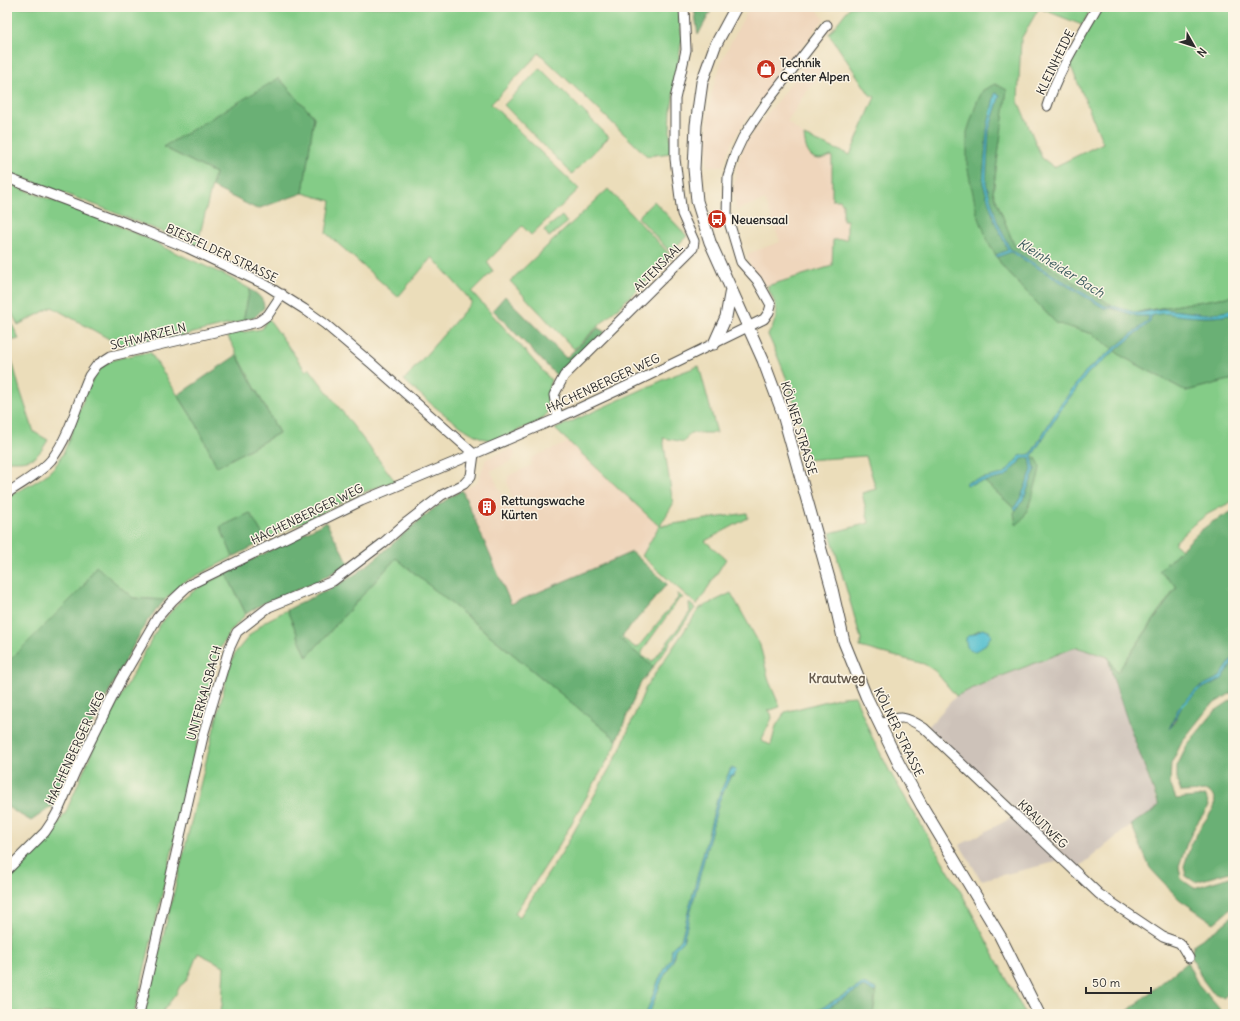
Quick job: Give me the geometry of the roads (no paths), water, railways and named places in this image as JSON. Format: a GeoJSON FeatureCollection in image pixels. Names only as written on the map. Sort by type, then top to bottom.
{"type":"FeatureCollection","features":[{"type":"Feature","properties":{"kind":"main road","name":"KÖLNER STRASSE"},"geometry":{"type":"LineString","coordinates":[[736,7],[715,46],[702,82],[696,125],[694,169],[697,201],[710,242],[771,380],[782,411],[832,590],[844,642],[866,696],[922,806],[1000,936],[1039,1014]]}},
{"type":"Feature","properties":{"kind":"main road"},"geometry":{"type":"LineString","coordinates":[[714,344],[726,317],[731,289]]}},
{"type":"Feature","properties":{"kind":"street","name":"ALTENSAAL"},"geometry":{"type":"LineString","coordinates":[[558,418],[554,395],[564,376],[693,248],[694,241],[682,214],[675,159],[675,99],[686,50],[684,7]]}},
{"type":"Feature","properties":{"kind":"street","name":"KLEINHEIDE"},"geometry":{"type":"LineString","coordinates":[[1047,106],[1051,91],[1065,63],[1097,7]]}},
{"type":"Feature","properties":{"kind":"street"},"geometry":{"type":"LineString","coordinates":[[748,328],[764,319],[769,312],[771,305],[757,280],[741,262],[728,215],[728,176],[735,154],[743,137],[767,102],[827,25]]}},
{"type":"Feature","properties":{"kind":"street","name":"BIESFELDER STRASSE"},"geometry":{"type":"LineString","coordinates":[[7,178],[188,248],[250,276],[282,294],[325,324],[474,454]]}},
{"type":"Feature","properties":{"kind":"street","name":"SCHWARZELN"},"geometry":{"type":"LineString","coordinates":[[7,493],[34,475],[51,460],[63,439],[89,376],[102,361],[111,356],[258,322],[268,315],[282,294]]}},
{"type":"Feature","properties":{"kind":"street","name":"HACHENBERGER WEG"},"geometry":{"type":"LineString","coordinates":[[7,870],[45,832],[53,820],[121,680],[157,618],[189,585],[361,501],[558,418],[748,328]]}},
{"type":"Feature","properties":{"kind":"street","name":"UNTERKALSBACH"},"geometry":{"type":"LineString","coordinates":[[139,1014],[204,732],[229,648],[237,632],[270,607],[333,581],[382,544],[407,522],[442,495],[464,484],[471,476],[474,454]]}},
{"type":"Feature","properties":{"kind":"street","name":"KRAUTWEG"},"geometry":{"type":"LineString","coordinates":[[880,724],[896,718],[905,717],[924,728],[1099,894],[1163,937],[1180,943],[1189,958]]}},
{"type":"Feature","properties":{"kind":"water"},"geometry":{"type":"Polygon","coordinates":[[[995,93],[1000,95],[989,130],[986,183],[997,221],[1010,249],[1105,306],[1113,306],[1137,313],[1162,309],[1205,314],[1233,310],[1233,314],[1215,317],[1165,314],[1151,316],[1150,322],[1088,373],[1062,408],[1032,456],[1035,470],[1024,498],[1016,510],[1014,508],[1021,497],[1032,470],[1030,457],[1022,459],[1005,477],[966,485],[966,482],[1004,474],[1020,456],[1031,454],[1059,407],[1086,371],[1148,321],[1149,316],[1137,316],[1112,308],[1104,308],[1011,252],[997,257],[996,255],[1008,250],[995,222],[983,183],[987,130],[995,93]]]}},
{"type":"Feature","properties":{"kind":"water"},"geometry":{"type":"Polygon","coordinates":[[[982,629],[989,631],[991,634],[986,644],[977,650],[973,651],[969,649],[966,638],[982,629]]]}},
{"type":"Feature","properties":{"kind":"water"},"geometry":{"type":"Polygon","coordinates":[[[1233,658],[1233,662],[1222,679],[1199,690],[1181,708],[1169,729],[1179,707],[1198,688],[1220,677],[1233,658]]]}},
{"type":"Feature","properties":{"kind":"water"},"geometry":{"type":"Polygon","coordinates":[[[731,768],[736,770],[734,776],[731,775],[719,801],[683,941],[675,949],[673,960],[662,980],[649,1014],[646,1014],[659,979],[671,959],[672,948],[681,940],[717,800],[731,768]]]}},
{"type":"Feature","properties":{"kind":"water"},"geometry":{"type":"Polygon","coordinates":[[[863,984],[877,989],[876,992],[863,987],[816,1014],[811,1014],[863,984]]]}},
{"type":"Feature","properties":{"kind":"place","name":"Technik Center Alpen"},"geometry":{"type":"Point","coordinates":[766,69]}},
{"type":"Feature","properties":{"kind":"place","name":"Neuensaal"},"geometry":{"type":"Point","coordinates":[717,219]}},
{"type":"Feature","properties":{"kind":"place","name":"Rettungswache Kürten"},"geometry":{"type":"Point","coordinates":[487,507]}},
{"type":"Feature","properties":{"kind":"district","name":"Krautweg"},"geometry":{"type":"Point","coordinates":[837,678]}},
{"type":"Feature","properties":{"kind":"water label","name":"Kleinheider Bach"},"geometry":{"type":"Point","coordinates":[1061,268]}}]}
